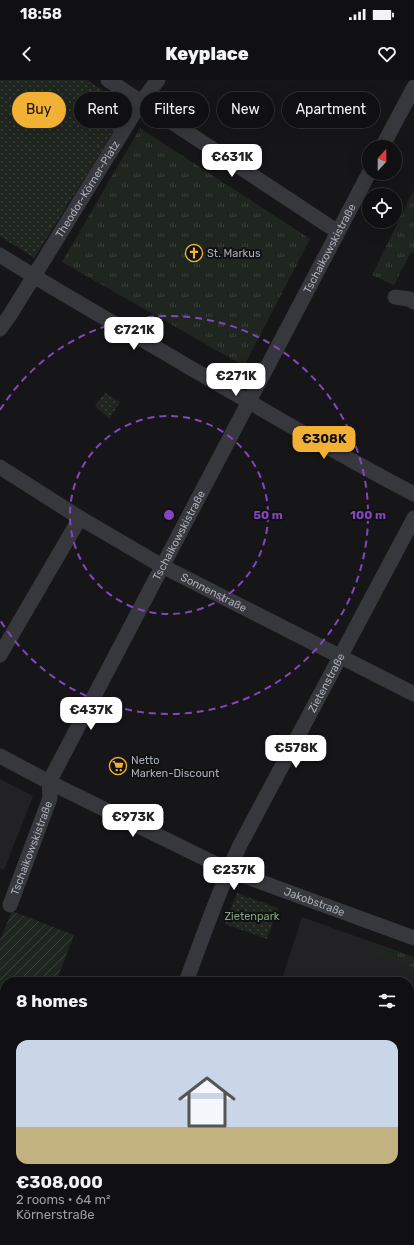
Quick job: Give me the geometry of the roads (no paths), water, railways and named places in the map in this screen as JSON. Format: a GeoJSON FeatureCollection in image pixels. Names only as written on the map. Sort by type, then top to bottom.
{"type":"FeatureCollection","features":[{"type":"Feature","properties":{"kind":"street"},"geometry":{"type":"LineString","coordinates":[[108,80],[140,101]]}},
{"type":"Feature","properties":{"kind":"street","name":"Theodor-Körner-Platz"},"geometry":{"type":"LineString","coordinates":[[149,92],[158,80]]}},
{"type":"Feature","properties":{"kind":"street"},"geometry":{"type":"LineString","coordinates":[[386,140],[414,87]]}},
{"type":"Feature","properties":{"kind":"street","name":"Theodor-Körner-Platz"},"geometry":{"type":"LineString","coordinates":[[0,329],[140,104]]}},
{"type":"Feature","properties":{"kind":"street"},"geometry":{"type":"LineString","coordinates":[[180,128],[338,232]]}},
{"type":"Feature","properties":{"kind":"street","name":"Tschaikowskistraße"},"geometry":{"type":"LineString","coordinates":[[10,905],[50,798],[49,782],[365,180]]}},
{"type":"Feature","properties":{"kind":"street"},"geometry":{"type":"LineString","coordinates":[[0,255],[343,456],[414,494]]}},
{"type":"Feature","properties":{"kind":"street"},"geometry":{"type":"LineString","coordinates":[[395,297],[409,299],[414,302]]}},
{"type":"Feature","properties":{"kind":"street","name":"Sonnenstraße"},"geometry":{"type":"LineString","coordinates":[[0,467],[80,518],[162,566],[414,694]]}},
{"type":"Feature","properties":{"kind":"street"},"geometry":{"type":"LineString","coordinates":[[0,655],[80,518]]}},
{"type":"Feature","properties":{"kind":"street","name":"Zietenstraße"},"geometry":{"type":"LineString","coordinates":[[188,977],[228,870],[414,518]]}},
{"type":"Feature","properties":{"kind":"street","name":"Jakobstraße"},"geometry":{"type":"LineString","coordinates":[[0,756],[49,782],[228,870],[414,938]]}},
{"type":"Feature","properties":{"kind":"place","name":"St. Markus"},"geometry":{"type":"Point","coordinates":[194,253]}},
{"type":"Feature","properties":{"kind":"place","name":"Netto Marken-Discount"},"geometry":{"type":"Point","coordinates":[118,766]}},
{"type":"Feature","properties":{"kind":"park label","name":"Zietenpark"},"geometry":{"type":"Point","coordinates":[252,916]}}]}
